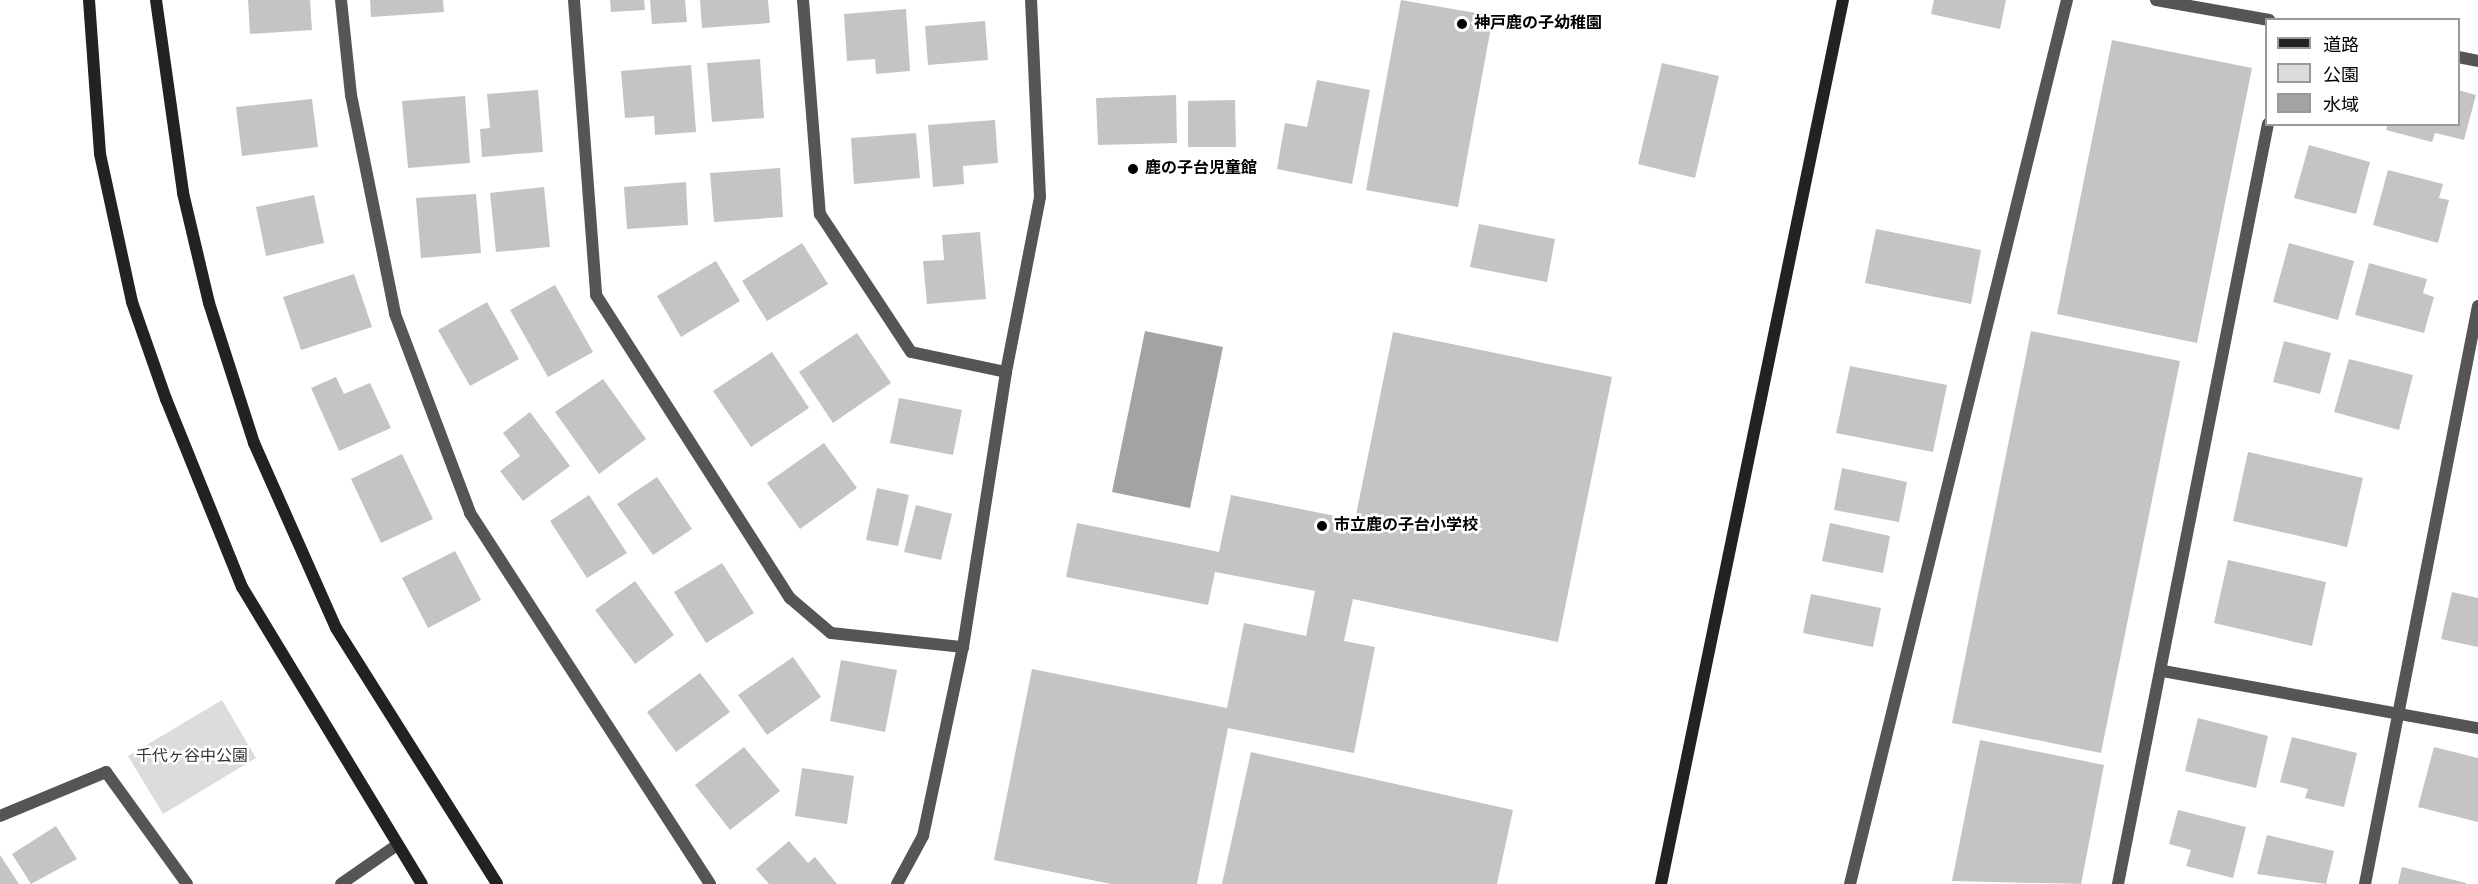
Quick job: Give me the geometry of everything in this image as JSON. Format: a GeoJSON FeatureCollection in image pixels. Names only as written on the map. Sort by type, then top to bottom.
{"type":"FeatureCollection","features":[{"type":"Feature","properties":{"kind":"street"},"geometry":{"type":"LineString","coordinates":[[89,0],[100,154],[132,302],[166,399],[242,587],[422,884]]}},
{"type":"Feature","properties":{"kind":"street"},"geometry":{"type":"LineString","coordinates":[[156,0],[183,193],[209,303],[254,443],[336,628],[497,884]]}},
{"type":"Feature","properties":{"kind":"street"},"geometry":{"type":"LineString","coordinates":[[340,0],[351,95],[395,314],[470,513],[710,884]]}},
{"type":"Feature","properties":{"kind":"street"},"geometry":{"type":"LineString","coordinates":[[574,0],[596,295],[790,598],[831,633],[963,647]]}},
{"type":"Feature","properties":{"kind":"street"},"geometry":{"type":"LineString","coordinates":[[803,0],[820,214],[911,352],[1006,372]]}},
{"type":"Feature","properties":{"kind":"street"},"geometry":{"type":"LineString","coordinates":[[897,884],[923,836],[963,647],[1006,372],[1040,197],[1031,0]]}},
{"type":"Feature","properties":{"kind":"street"},"geometry":{"type":"LineString","coordinates":[[1661,884],[1843,0]]}},
{"type":"Feature","properties":{"kind":"street"},"geometry":{"type":"LineString","coordinates":[[1850,884],[2067,0]]}},
{"type":"Feature","properties":{"kind":"street"},"geometry":{"type":"LineString","coordinates":[[2156,0],[2265,19]]}},
{"type":"Feature","properties":{"kind":"street"},"geometry":{"type":"LineString","coordinates":[[2460,57],[2478,61]]}},
{"type":"Feature","properties":{"kind":"street"},"geometry":{"type":"LineString","coordinates":[[2118,884],[2163,671],[2268,126]]}},
{"type":"Feature","properties":{"kind":"street"},"geometry":{"type":"LineString","coordinates":[[2365,884],[2478,306]]}},
{"type":"Feature","properties":{"kind":"street"},"geometry":{"type":"LineString","coordinates":[[2163,671],[2478,728]]}},
{"type":"Feature","properties":{"kind":"street"},"geometry":{"type":"LineString","coordinates":[[0,816],[106,772],[187,884]]}},
{"type":"Feature","properties":{"kind":"street"},"geometry":{"type":"LineString","coordinates":[[340,884],[397,845]]}},
{"type":"Feature","properties":{"kind":"green space","name":"千代ヶ谷中公園"},"geometry":{"type":"Polygon","coordinates":[[[222,700],[256,758],[163,814],[128,756],[222,700]]]}},
{"type":"Feature","properties":{"kind":"water"},"geometry":{"type":"Polygon","coordinates":[[[1145,331],[1223,347],[1190,508],[1112,492],[1145,331]]]}},
{"type":"Feature","properties":{"kind":"building"},"geometry":{"type":"Polygon","coordinates":[[[248,0],[310,0],[312,30],[250,34],[248,0]]]}},
{"type":"Feature","properties":{"kind":"building"},"geometry":{"type":"Polygon","coordinates":[[[370,0],[443,0],[444,12],[371,17],[370,0]]]}},
{"type":"Feature","properties":{"kind":"building"},"geometry":{"type":"Polygon","coordinates":[[[610,0],[644,0],[645,10],[611,12],[610,0]]]}},
{"type":"Feature","properties":{"kind":"building"},"geometry":{"type":"Polygon","coordinates":[[[650,0],[685,0],[687,22],[652,24],[650,0]]]}},
{"type":"Feature","properties":{"kind":"building"},"geometry":{"type":"Polygon","coordinates":[[[700,0],[768,0],[770,23],[702,28],[700,0]]]}},
{"type":"Feature","properties":{"kind":"building"},"geometry":{"type":"Polygon","coordinates":[[[1401,0],[1493,16],[1458,207],[1366,190],[1401,0]]]}},
{"type":"Feature","properties":{"kind":"building"},"geometry":{"type":"Polygon","coordinates":[[[1934,0],[2006,0],[2000,29],[1931,14],[1934,0]]]}},
{"type":"Feature","properties":{"kind":"building"},"geometry":{"type":"Polygon","coordinates":[[[906,9],[910,71],[876,74],[875,59],[847,61],[844,14],[906,9]]]}},
{"type":"Feature","properties":{"kind":"building"},"geometry":{"type":"Polygon","coordinates":[[[985,21],[988,60],[928,65],[925,26],[985,21]]]}},
{"type":"Feature","properties":{"kind":"building"},"geometry":{"type":"Polygon","coordinates":[[[2112,40],[2252,68],[2197,343],[2057,314],[2112,40]]]}},
{"type":"Feature","properties":{"kind":"building"},"geometry":{"type":"Polygon","coordinates":[[[760,59],[764,118],[712,122],[707,63],[760,59]]]}},
{"type":"Feature","properties":{"kind":"building"},"geometry":{"type":"Polygon","coordinates":[[[1662,63],[1719,76],[1695,178],[1638,164],[1662,63]]]}},
{"type":"Feature","properties":{"kind":"building"},"geometry":{"type":"Polygon","coordinates":[[[691,65],[696,132],[655,135],[654,116],[625,118],[621,71],[691,65]]]}},
{"type":"Feature","properties":{"kind":"building"},"geometry":{"type":"Polygon","coordinates":[[[1317,80],[1370,90],[1352,184],[1277,169],[1285,123],[1307,127],[1317,80]]]}},
{"type":"Feature","properties":{"kind":"building"},"geometry":{"type":"Polygon","coordinates":[[[538,90],[543,152],[482,157],[480,129],[490,128],[487,94],[538,90]]]}},
{"type":"Feature","properties":{"kind":"building"},"geometry":{"type":"Polygon","coordinates":[[[2460,91],[2476,95],[2464,140],[2435,133],[2432,142],[2386,130],[2387,126],[2460,126],[2460,91]]]}},
{"type":"Feature","properties":{"kind":"building"},"geometry":{"type":"Polygon","coordinates":[[[1176,95],[1177,143],[1098,145],[1096,98],[1176,95]]]}},
{"type":"Feature","properties":{"kind":"building"},"geometry":{"type":"Polygon","coordinates":[[[465,96],[470,163],[408,168],[402,101],[465,96]]]}},
{"type":"Feature","properties":{"kind":"building"},"geometry":{"type":"Polygon","coordinates":[[[312,99],[318,147],[242,156],[236,107],[312,99]]]}},
{"type":"Feature","properties":{"kind":"building"},"geometry":{"type":"Polygon","coordinates":[[[1235,100],[1236,147],[1188,147],[1188,101],[1235,100]]]}},
{"type":"Feature","properties":{"kind":"building"},"geometry":{"type":"Polygon","coordinates":[[[995,120],[998,163],[963,166],[964,184],[933,187],[928,125],[995,120]]]}},
{"type":"Feature","properties":{"kind":"building"},"geometry":{"type":"Polygon","coordinates":[[[916,133],[920,178],[854,184],[851,138],[916,133]]]}},
{"type":"Feature","properties":{"kind":"building"},"geometry":{"type":"Polygon","coordinates":[[[2309,145],[2370,162],[2356,214],[2294,198],[2309,145]]]}},
{"type":"Feature","properties":{"kind":"building"},"geometry":{"type":"Polygon","coordinates":[[[780,168],[783,217],[714,222],[710,173],[780,168]]]}},
{"type":"Feature","properties":{"kind":"building"},"geometry":{"type":"Polygon","coordinates":[[[2388,170],[2443,184],[2439,198],[2449,200],[2438,243],[2373,225],[2388,170]]]}},
{"type":"Feature","properties":{"kind":"building"},"geometry":{"type":"Polygon","coordinates":[[[686,182],[688,225],[627,229],[624,187],[686,182]]]}},
{"type":"Feature","properties":{"kind":"building"},"geometry":{"type":"Polygon","coordinates":[[[544,187],[550,247],[496,252],[490,193],[544,187]]]}},
{"type":"Feature","properties":{"kind":"building"},"geometry":{"type":"Polygon","coordinates":[[[476,194],[481,253],[421,258],[416,198],[476,194]]]}},
{"type":"Feature","properties":{"kind":"building"},"geometry":{"type":"Polygon","coordinates":[[[314,195],[324,243],[266,256],[256,207],[314,195]]]}},
{"type":"Feature","properties":{"kind":"building"},"geometry":{"type":"Polygon","coordinates":[[[1479,224],[1555,239],[1547,282],[1470,267],[1479,224]]]}},
{"type":"Feature","properties":{"kind":"building"},"geometry":{"type":"Polygon","coordinates":[[[1876,229],[1981,250],[1971,304],[1865,283],[1876,229]]]}},
{"type":"Feature","properties":{"kind":"building"},"geometry":{"type":"Polygon","coordinates":[[[980,232],[986,299],[927,304],[923,261],[944,260],[942,235],[980,232]]]}},
{"type":"Feature","properties":{"kind":"building"},"geometry":{"type":"Polygon","coordinates":[[[802,243],[828,284],[767,321],[742,281],[802,243]]]}},
{"type":"Feature","properties":{"kind":"building"},"geometry":{"type":"Polygon","coordinates":[[[2289,243],[2354,261],[2338,320],[2273,302],[2289,243]]]}},
{"type":"Feature","properties":{"kind":"building"},"geometry":{"type":"Polygon","coordinates":[[[716,261],[740,301],[681,337],[657,296],[716,261]]]}},
{"type":"Feature","properties":{"kind":"building"},"geometry":{"type":"Polygon","coordinates":[[[2369,263],[2427,279],[2423,293],[2434,297],[2424,333],[2355,315],[2369,263]]]}},
{"type":"Feature","properties":{"kind":"building"},"geometry":{"type":"Polygon","coordinates":[[[354,274],[372,327],[301,350],[283,297],[354,274]]]}},
{"type":"Feature","properties":{"kind":"building"},"geometry":{"type":"Polygon","coordinates":[[[555,285],[593,352],[548,377],[510,310],[555,285]]]}},
{"type":"Feature","properties":{"kind":"building"},"geometry":{"type":"Polygon","coordinates":[[[487,302],[519,359],[470,386],[438,330],[487,302]]]}},
{"type":"Feature","properties":{"kind":"building"},"geometry":{"type":"Polygon","coordinates":[[[2031,331],[2180,361],[2101,753],[1952,723],[2031,331]]]}},
{"type":"Feature","properties":{"kind":"building"},"geometry":{"type":"Polygon","coordinates":[[[1393,332],[1612,377],[1558,642],[1353,599],[1344,641],[1375,647],[1354,753],[1228,728],[1197,884],[1111,884],[994,860],[1032,669],[1227,708],[1244,623],[1306,636],[1315,591],[1215,572],[1208,605],[1066,577],[1077,523],[1219,552],[1231,495],[1355,520],[1393,332]]]}},
{"type":"Feature","properties":{"kind":"building"},"geometry":{"type":"Polygon","coordinates":[[[857,333],[891,383],[833,423],[799,372],[857,333]]]}},
{"type":"Feature","properties":{"kind":"building"},"geometry":{"type":"Polygon","coordinates":[[[2284,341],[2331,353],[2320,394],[2273,382],[2284,341]]]}},
{"type":"Feature","properties":{"kind":"building"},"geometry":{"type":"Polygon","coordinates":[[[772,352],[809,408],[751,447],[713,391],[772,352]]]}},
{"type":"Feature","properties":{"kind":"building"},"geometry":{"type":"Polygon","coordinates":[[[2349,359],[2413,375],[2399,430],[2334,412],[2349,359]]]}},
{"type":"Feature","properties":{"kind":"building"},"geometry":{"type":"Polygon","coordinates":[[[1850,366],[1947,385],[1933,452],[1836,433],[1850,366]]]}},
{"type":"Feature","properties":{"kind":"building"},"geometry":{"type":"Polygon","coordinates":[[[336,377],[344,394],[370,383],[391,428],[339,451],[311,388],[336,377]]]}},
{"type":"Feature","properties":{"kind":"building"},"geometry":{"type":"Polygon","coordinates":[[[603,379],[646,439],[599,474],[555,412],[603,379]]]}},
{"type":"Feature","properties":{"kind":"building"},"geometry":{"type":"Polygon","coordinates":[[[899,398],[962,410],[953,455],[890,443],[899,398]]]}},
{"type":"Feature","properties":{"kind":"building"},"geometry":{"type":"Polygon","coordinates":[[[530,412],[570,466],[523,501],[500,471],[520,456],[503,433],[530,412]]]}},
{"type":"Feature","properties":{"kind":"building"},"geometry":{"type":"Polygon","coordinates":[[[824,443],[857,488],[800,529],[767,483],[824,443]]]}},
{"type":"Feature","properties":{"kind":"building"},"geometry":{"type":"Polygon","coordinates":[[[2248,452],[2363,478],[2347,547],[2233,521],[2248,452]]]}},
{"type":"Feature","properties":{"kind":"building"},"geometry":{"type":"Polygon","coordinates":[[[402,454],[433,519],[381,543],[351,479],[402,454]]]}},
{"type":"Feature","properties":{"kind":"building"},"geometry":{"type":"Polygon","coordinates":[[[1842,468],[1907,482],[1899,522],[1834,510],[1842,468]]]}},
{"type":"Feature","properties":{"kind":"building"},"geometry":{"type":"Polygon","coordinates":[[[657,477],[692,529],[653,555],[617,504],[657,477]]]}},
{"type":"Feature","properties":{"kind":"building"},"geometry":{"type":"Polygon","coordinates":[[[877,488],[909,495],[898,546],[866,540],[877,488]]]}},
{"type":"Feature","properties":{"kind":"building"},"geometry":{"type":"Polygon","coordinates":[[[589,495],[627,553],[587,578],[550,521],[589,495]]]}},
{"type":"Feature","properties":{"kind":"building"},"geometry":{"type":"Polygon","coordinates":[[[916,505],[952,514],[941,560],[904,552],[916,505]]]}},
{"type":"Feature","properties":{"kind":"building"},"geometry":{"type":"Polygon","coordinates":[[[1830,523],[1890,536],[1883,573],[1822,561],[1830,523]]]}},
{"type":"Feature","properties":{"kind":"building"},"geometry":{"type":"Polygon","coordinates":[[[455,551],[481,600],[428,628],[402,578],[455,551]]]}},
{"type":"Feature","properties":{"kind":"building"},"geometry":{"type":"Polygon","coordinates":[[[2228,560],[2326,582],[2312,646],[2214,623],[2228,560]]]}},
{"type":"Feature","properties":{"kind":"building"},"geometry":{"type":"Polygon","coordinates":[[[722,563],[754,613],[706,643],[674,592],[722,563]]]}},
{"type":"Feature","properties":{"kind":"building"},"geometry":{"type":"Polygon","coordinates":[[[635,581],[674,635],[635,664],[595,610],[635,581]]]}},
{"type":"Feature","properties":{"kind":"building"},"geometry":{"type":"Polygon","coordinates":[[[2452,592],[2478,598],[2478,647],[2441,639],[2452,592]]]}},
{"type":"Feature","properties":{"kind":"building"},"geometry":{"type":"Polygon","coordinates":[[[1811,594],[1881,608],[1873,647],[1803,633],[1811,594]]]}},
{"type":"Feature","properties":{"kind":"building"},"geometry":{"type":"Polygon","coordinates":[[[793,657],[821,697],[767,735],[738,695],[793,657]]]}},
{"type":"Feature","properties":{"kind":"building"},"geometry":{"type":"Polygon","coordinates":[[[841,660],[897,670],[885,732],[830,721],[841,660]]]}},
{"type":"Feature","properties":{"kind":"building"},"geometry":{"type":"Polygon","coordinates":[[[700,673],[730,712],[676,752],[647,712],[700,673]]]}},
{"type":"Feature","properties":{"kind":"building"},"geometry":{"type":"Polygon","coordinates":[[[2198,718],[2268,736],[2256,788],[2185,771],[2198,718]]]}},
{"type":"Feature","properties":{"kind":"building"},"geometry":{"type":"Polygon","coordinates":[[[2292,737],[2357,753],[2344,807],[2305,798],[2308,789],[2280,782],[2292,737]]]}},
{"type":"Feature","properties":{"kind":"building"},"geometry":{"type":"Polygon","coordinates":[[[1980,740],[2104,765],[2081,884],[1952,881],[1980,740]]]}},
{"type":"Feature","properties":{"kind":"building"},"geometry":{"type":"Polygon","coordinates":[[[744,747],[780,791],[730,830],[695,785],[744,747]]]}},
{"type":"Feature","properties":{"kind":"building"},"geometry":{"type":"Polygon","coordinates":[[[2434,747],[2478,758],[2478,822],[2418,807],[2434,747]]]}},
{"type":"Feature","properties":{"kind":"building"},"geometry":{"type":"Polygon","coordinates":[[[1251,752],[1513,810],[1497,884],[1222,884],[1251,752]]]}},
{"type":"Feature","properties":{"kind":"building"},"geometry":{"type":"Polygon","coordinates":[[[802,768],[854,776],[847,824],[795,816],[802,768]]]}},
{"type":"Feature","properties":{"kind":"building"},"geometry":{"type":"Polygon","coordinates":[[[2178,810],[2246,827],[2233,878],[2186,866],[2191,850],[2169,844],[2178,810]]]}},
{"type":"Feature","properties":{"kind":"building"},"geometry":{"type":"Polygon","coordinates":[[[56,826],[77,859],[31,884],[12,854],[56,826]]]}},
{"type":"Feature","properties":{"kind":"building"},"geometry":{"type":"Polygon","coordinates":[[[2267,835],[2334,851],[2326,884],[2257,874],[2267,835]]]}},
{"type":"Feature","properties":{"kind":"building"},"geometry":{"type":"Polygon","coordinates":[[[789,841],[808,863],[815,857],[837,884],[769,884],[756,869],[789,841]]]}},
{"type":"Feature","properties":{"kind":"building"},"geometry":{"type":"Polygon","coordinates":[[[0,855],[19,884],[0,884],[0,855]]]}},
{"type":"Feature","properties":{"kind":"building"},"geometry":{"type":"Polygon","coordinates":[[[2402,867],[2466,883],[2466,884],[2398,884],[2402,867]]]}},
{"type":"Feature","properties":{"kind":"place","name":"神戸鹿の子幼稚園"},"geometry":{"type":"Point","coordinates":[1462,24]}},
{"type":"Feature","properties":{"kind":"place","name":"鹿の子台児童館"},"geometry":{"type":"Point","coordinates":[1133,169]}},
{"type":"Feature","properties":{"kind":"place","name":"市立鹿の子台小学校"},"geometry":{"type":"Point","coordinates":[1322,526]}}]}
